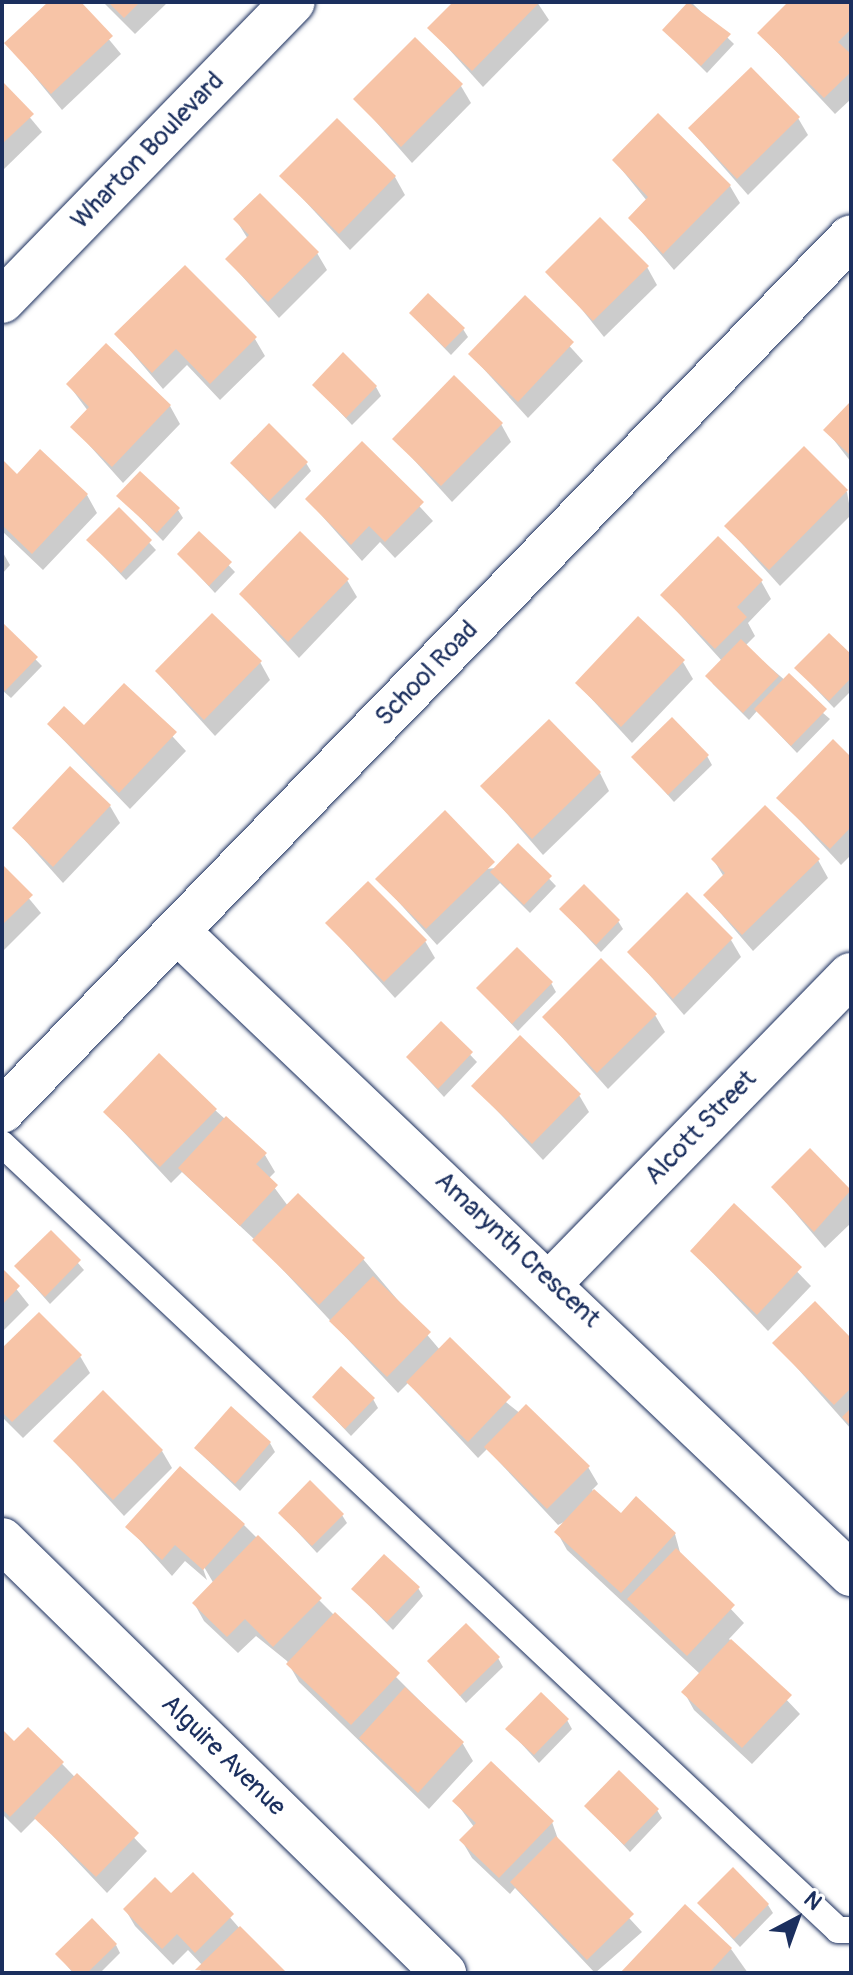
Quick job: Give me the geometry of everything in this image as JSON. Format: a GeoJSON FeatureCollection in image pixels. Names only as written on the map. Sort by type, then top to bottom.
{"type":"FeatureCollection","features":[{"type":"Feature","properties":{"kind":"street","name":"Wharton Boulevard"},"geometry":{"type":"LineString","coordinates":[[2,301],[293,2]]}},
{"type":"Feature","properties":{"kind":"street","name":"School Road"},"geometry":{"type":"LineString","coordinates":[[2,1111],[851,237]]}},
{"type":"Feature","properties":{"kind":"street","name":"Amarynth Crescent"},"geometry":{"type":"LineString","coordinates":[[177,931],[551,1282],[851,1574]]}},
{"type":"Feature","properties":{"kind":"street","name":"Alcott Street"},"geometry":{"type":"LineString","coordinates":[[551,1282],[851,975]]}},
{"type":"Feature","properties":{"kind":"street","name":"Alguire Avenue"},"geometry":{"type":"LineString","coordinates":[[2,1540],[444,1973]]}},
{"type":"Feature","properties":{"kind":"lane"},"geometry":{"type":"LineString","coordinates":[[2,1144],[838,1930],[851,1930]]}},
{"type":"Feature","properties":{"kind":"building"},"geometry":{"type":"Polygon","coordinates":[[[48,2],[81,2],[113,36],[51,94],[4,43],[48,2]]]}},
{"type":"Feature","properties":{"kind":"building"},"geometry":{"type":"Polygon","coordinates":[[[108,2],[140,2],[124,18],[108,2]]]}},
{"type":"Feature","properties":{"kind":"building"},"geometry":{"type":"Polygon","coordinates":[[[453,2],[540,2],[472,71],[427,28],[453,2]]]}},
{"type":"Feature","properties":{"kind":"building"},"geometry":{"type":"Polygon","coordinates":[[[688,2],[731,34],[701,66],[662,30],[688,2]]]}},
{"type":"Feature","properties":{"kind":"building"},"geometry":{"type":"Polygon","coordinates":[[[788,2],[851,2],[851,29],[838,42],[851,54],[851,72],[824,98],[757,33],[788,2]]]}},
{"type":"Feature","properties":{"kind":"building"},"geometry":{"type":"Polygon","coordinates":[[[415,37],[463,84],[401,147],[353,99],[415,37]]]}},
{"type":"Feature","properties":{"kind":"building"},"geometry":{"type":"Polygon","coordinates":[[[751,67],[800,117],[737,179],[688,128],[751,67]]]}},
{"type":"Feature","properties":{"kind":"building"},"geometry":{"type":"Polygon","coordinates":[[[2,81],[34,114],[2,144],[2,81]]]}},
{"type":"Feature","properties":{"kind":"building"},"geometry":{"type":"Polygon","coordinates":[[[658,113],[731,185],[663,254],[628,218],[648,197],[612,160],[658,113]]]}},
{"type":"Feature","properties":{"kind":"building"},"geometry":{"type":"Polygon","coordinates":[[[337,118],[396,176],[339,234],[279,176],[337,118]]]}},
{"type":"Feature","properties":{"kind":"building"},"geometry":{"type":"Polygon","coordinates":[[[260,193],[319,252],[268,302],[225,259],[249,235],[233,219],[260,193]]]}},
{"type":"Feature","properties":{"kind":"building"},"geometry":{"type":"Polygon","coordinates":[[[600,217],[649,266],[593,321],[545,272],[600,217]]]}},
{"type":"Feature","properties":{"kind":"building"},"geometry":{"type":"Polygon","coordinates":[[[185,265],[257,337],[210,384],[176,349],[152,373],[114,334],[185,265]]]}},
{"type":"Feature","properties":{"kind":"building"},"geometry":{"type":"Polygon","coordinates":[[[428,293],[465,328],[445,348],[409,313],[428,293]]]}},
{"type":"Feature","properties":{"kind":"building"},"geometry":{"type":"Polygon","coordinates":[[[525,295],[574,342],[518,402],[468,354],[525,295]]]}},
{"type":"Feature","properties":{"kind":"building"},"geometry":{"type":"Polygon","coordinates":[[[106,343],[171,405],[112,467],[70,427],[89,407],[66,384],[106,343]]]}},
{"type":"Feature","properties":{"kind":"building"},"geometry":{"type":"Polygon","coordinates":[[[343,352],[377,386],[346,418],[312,385],[343,352]]]}},
{"type":"Feature","properties":{"kind":"building"},"geometry":{"type":"Polygon","coordinates":[[[454,375],[503,423],[441,486],[392,439],[454,375]]]}},
{"type":"Feature","properties":{"kind":"building"},"geometry":{"type":"Polygon","coordinates":[[[851,401],[851,456],[823,430],[851,401]]]}},
{"type":"Feature","properties":{"kind":"building"},"geometry":{"type":"Polygon","coordinates":[[[269,423],[308,462],[269,501],[230,463],[269,423]]]}},
{"type":"Feature","properties":{"kind":"building"},"geometry":{"type":"Polygon","coordinates":[[[362,441],[424,502],[385,542],[369,526],[351,545],[305,499],[362,441]]]}},
{"type":"Feature","properties":{"kind":"building"},"geometry":{"type":"Polygon","coordinates":[[[804,446],[848,490],[769,570],[724,526],[804,446]]]}},
{"type":"Feature","properties":{"kind":"building"},"geometry":{"type":"Polygon","coordinates":[[[40,449],[88,494],[32,554],[2,525],[2,459],[17,474],[40,449]]]}},
{"type":"Feature","properties":{"kind":"building"},"geometry":{"type":"Polygon","coordinates":[[[140,471],[180,508],[157,533],[116,496],[140,471]]]}},
{"type":"Feature","properties":{"kind":"building"},"geometry":{"type":"Polygon","coordinates":[[[119,507],[152,540],[121,573],[86,540],[119,507]]]}},
{"type":"Feature","properties":{"kind":"building"},"geometry":{"type":"Polygon","coordinates":[[[199,531],[232,562],[209,586],[177,554],[199,531]]]}},
{"type":"Feature","properties":{"kind":"building"},"geometry":{"type":"Polygon","coordinates":[[[300,531],[349,579],[288,642],[239,594],[300,531]]]}},
{"type":"Feature","properties":{"kind":"building"},"geometry":{"type":"Polygon","coordinates":[[[718,536],[763,580],[737,607],[747,617],[715,649],[660,595],[718,536]]]}},
{"type":"Feature","properties":{"kind":"building"},"geometry":{"type":"Polygon","coordinates":[[[212,613],[262,661],[204,720],[155,671],[212,613]]]}},
{"type":"Feature","properties":{"kind":"building"},"geometry":{"type":"Polygon","coordinates":[[[638,616],[685,660],[621,727],[575,683],[638,616]]]}},
{"type":"Feature","properties":{"kind":"building"},"geometry":{"type":"Polygon","coordinates":[[[2,622],[38,657],[5,691],[2,688],[2,622]]]}},
{"type":"Feature","properties":{"kind":"building"},"geometry":{"type":"Polygon","coordinates":[[[829,633],[851,654],[851,678],[829,701],[794,668],[829,633]]]}},
{"type":"Feature","properties":{"kind":"building"},"geometry":{"type":"Polygon","coordinates":[[[741,639],[779,676],[743,713],[705,676],[741,639]]]}},
{"type":"Feature","properties":{"kind":"building"},"geometry":{"type":"Polygon","coordinates":[[[789,673],[827,709],[791,746],[754,709],[789,673]]]}},
{"type":"Feature","properties":{"kind":"building"},"geometry":{"type":"Polygon","coordinates":[[[124,683],[177,732],[119,793],[47,724],[64,706],[84,725],[124,683]]]}},
{"type":"Feature","properties":{"kind":"building"},"geometry":{"type":"Polygon","coordinates":[[[672,717],[709,755],[668,795],[631,757],[672,717]]]}},
{"type":"Feature","properties":{"kind":"building"},"geometry":{"type":"Polygon","coordinates":[[[549,719],[601,772],[532,839],[480,786],[549,719]]]}},
{"type":"Feature","properties":{"kind":"building"},"geometry":{"type":"Polygon","coordinates":[[[833,739],[851,757],[851,827],[830,849],[776,798],[833,739]]]}},
{"type":"Feature","properties":{"kind":"building"},"geometry":{"type":"Polygon","coordinates":[[[70,766],[111,805],[53,867],[12,828],[70,766]]]}},
{"type":"Feature","properties":{"kind":"building"},"geometry":{"type":"Polygon","coordinates":[[[765,805],[820,859],[742,935],[703,895],[725,873],[711,859],[765,805]]]}},
{"type":"Feature","properties":{"kind":"building"},"geometry":{"type":"Polygon","coordinates":[[[445,810],[495,862],[426,929],[375,879],[445,810]]]}},
{"type":"Feature","properties":{"kind":"building"},"geometry":{"type":"Polygon","coordinates":[[[518,843],[552,876],[524,905],[490,872],[518,843]]]}},
{"type":"Feature","properties":{"kind":"building"},"geometry":{"type":"Polygon","coordinates":[[[2,864],[33,895],[2,925],[2,864]]]}},
{"type":"Feature","properties":{"kind":"building"},"geometry":{"type":"Polygon","coordinates":[[[368,881],[427,940],[384,982],[325,923],[368,881]]]}},
{"type":"Feature","properties":{"kind":"building"},"geometry":{"type":"Polygon","coordinates":[[[584,884],[620,920],[596,945],[559,909],[584,884]]]}},
{"type":"Feature","properties":{"kind":"building"},"geometry":{"type":"Polygon","coordinates":[[[687,892],[733,938],[673,999],[627,952],[687,892]]]}},
{"type":"Feature","properties":{"kind":"building"},"geometry":{"type":"Polygon","coordinates":[[[517,947],[553,982],[512,1024],[476,988],[517,947]]]}},
{"type":"Feature","properties":{"kind":"building"},"geometry":{"type":"Polygon","coordinates":[[[601,958],[657,1014],[597,1073],[542,1017],[601,958]]]}},
{"type":"Feature","properties":{"kind":"building"},"geometry":{"type":"Polygon","coordinates":[[[441,1021],[473,1052],[438,1089],[406,1057],[441,1021]]]}},
{"type":"Feature","properties":{"kind":"building"},"geometry":{"type":"Polygon","coordinates":[[[520,1035],[581,1094],[532,1144],[471,1086],[520,1035]]]}},
{"type":"Feature","properties":{"kind":"building"},"geometry":{"type":"Polygon","coordinates":[[[159,1053],[217,1109],[160,1167],[103,1112],[159,1053]]]}},
{"type":"Feature","properties":{"kind":"building"},"geometry":{"type":"Polygon","coordinates":[[[226,1116],[267,1153],[256,1164],[278,1185],[240,1226],[178,1168],[226,1116]]]}},
{"type":"Feature","properties":{"kind":"building"},"geometry":{"type":"Polygon","coordinates":[[[810,1148],[851,1190],[814,1232],[771,1187],[810,1148]]]}},
{"type":"Feature","properties":{"kind":"building"},"geometry":{"type":"Polygon","coordinates":[[[298,1193],[365,1258],[319,1305],[252,1240],[298,1193]]]}},
{"type":"Feature","properties":{"kind":"building"},"geometry":{"type":"Polygon","coordinates":[[[734,1203],[802,1267],[757,1315],[690,1251],[734,1203]]]}},
{"type":"Feature","properties":{"kind":"building"},"geometry":{"type":"Polygon","coordinates":[[[51,1230],[81,1260],[45,1297],[14,1266],[51,1230]]]}},
{"type":"Feature","properties":{"kind":"building"},"geometry":{"type":"Polygon","coordinates":[[[2,1268],[20,1286],[2,1305],[2,1268]]]}},
{"type":"Feature","properties":{"kind":"building"},"geometry":{"type":"Polygon","coordinates":[[[373,1276],[431,1332],[387,1377],[329,1321],[373,1276]]]}},
{"type":"Feature","properties":{"kind":"building"},"geometry":{"type":"Polygon","coordinates":[[[815,1301],[851,1338],[851,1388],[834,1405],[772,1343],[815,1301]]]}},
{"type":"Feature","properties":{"kind":"building"},"geometry":{"type":"Polygon","coordinates":[[[39,1312],[82,1355],[12,1422],[2,1412],[2,1348],[39,1312]]]}},
{"type":"Feature","properties":{"kind":"building"},"geometry":{"type":"Polygon","coordinates":[[[450,1337],[511,1397],[468,1442],[406,1382],[450,1337]]]}},
{"type":"Feature","properties":{"kind":"building"},"geometry":{"type":"Polygon","coordinates":[[[341,1366],[375,1398],[345,1429],[312,1397],[341,1366]]]}},
{"type":"Feature","properties":{"kind":"building"},"geometry":{"type":"Polygon","coordinates":[[[103,1390],[163,1450],[113,1500],[53,1441],[103,1390]]]}},
{"type":"Feature","properties":{"kind":"building"},"geometry":{"type":"Polygon","coordinates":[[[526,1404],[590,1466],[547,1509],[484,1447],[526,1404]]]}},
{"type":"Feature","properties":{"kind":"building"},"geometry":{"type":"Polygon","coordinates":[[[231,1406],[271,1442],[235,1484],[194,1448],[231,1406]]]}},
{"type":"Feature","properties":{"kind":"building"},"geometry":{"type":"Polygon","coordinates":[[[851,1408],[851,1426],[842,1417],[851,1408]]]}},
{"type":"Feature","properties":{"kind":"building"},"geometry":{"type":"Polygon","coordinates":[[[180,1466],[245,1524],[203,1570],[175,1545],[162,1560],[125,1527],[180,1466]]]}},
{"type":"Feature","properties":{"kind":"building"},"geometry":{"type":"Polygon","coordinates":[[[310,1480],[344,1514],[312,1546],[278,1513],[310,1480]]]}},
{"type":"Feature","properties":{"kind":"building"},"geometry":{"type":"Polygon","coordinates":[[[594,1489],[621,1513],[636,1496],[676,1533],[621,1593],[554,1532],[594,1489]]]}},
{"type":"Feature","properties":{"kind":"building"},"geometry":{"type":"Polygon","coordinates":[[[258,1535],[322,1598],[273,1647],[245,1619],[227,1637],[192,1603],[258,1535]]]}},
{"type":"Feature","properties":{"kind":"building"},"geometry":{"type":"Polygon","coordinates":[[[676,1548],[735,1605],[687,1656],[627,1599],[676,1548]]]}},
{"type":"Feature","properties":{"kind":"building"},"geometry":{"type":"Polygon","coordinates":[[[384,1554],[420,1587],[387,1622],[351,1589],[384,1554]]]}},
{"type":"Feature","properties":{"kind":"building"},"geometry":{"type":"Polygon","coordinates":[[[335,1612],[400,1673],[351,1725],[286,1664],[335,1612]]]}},
{"type":"Feature","properties":{"kind":"building"},"geometry":{"type":"Polygon","coordinates":[[[466,1623],[500,1657],[460,1696],[427,1661],[466,1623]]]}},
{"type":"Feature","properties":{"kind":"building"},"geometry":{"type":"Polygon","coordinates":[[[731,1639],[792,1695],[742,1748],[681,1692],[731,1639]]]}},
{"type":"Feature","properties":{"kind":"building"},"geometry":{"type":"Polygon","coordinates":[[[405,1687],[464,1742],[418,1793],[359,1738],[405,1687]]]}},
{"type":"Feature","properties":{"kind":"building"},"geometry":{"type":"Polygon","coordinates":[[[541,1692],[569,1719],[534,1755],[505,1729],[541,1692]]]}},
{"type":"Feature","properties":{"kind":"building"},"geometry":{"type":"Polygon","coordinates":[[[28,1727],[64,1762],[10,1817],[2,1809],[2,1729],[14,1741],[28,1727]]]}},
{"type":"Feature","properties":{"kind":"building"},"geometry":{"type":"Polygon","coordinates":[[[491,1761],[554,1821],[499,1878],[459,1840],[476,1823],[452,1801],[491,1761]]]}},
{"type":"Feature","properties":{"kind":"building"},"geometry":{"type":"Polygon","coordinates":[[[619,1770],[659,1809],[624,1845],[584,1806],[619,1770]]]}},
{"type":"Feature","properties":{"kind":"building"},"geometry":{"type":"Polygon","coordinates":[[[77,1773],[139,1833],[96,1877],[34,1818],[77,1773]]]}},
{"type":"Feature","properties":{"kind":"building"},"geometry":{"type":"Polygon","coordinates":[[[556,1836],[634,1914],[587,1960],[510,1882],[556,1836]]]}},
{"type":"Feature","properties":{"kind":"building"},"geometry":{"type":"Polygon","coordinates":[[[733,1867],[769,1904],[734,1939],[697,1903],[733,1867]]]}},
{"type":"Feature","properties":{"kind":"building"},"geometry":{"type":"Polygon","coordinates":[[[193,1872],[234,1914],[195,1953],[177,1934],[162,1949],[123,1909],[155,1877],[171,1893],[193,1872]]]}},
{"type":"Feature","properties":{"kind":"building"},"geometry":{"type":"Polygon","coordinates":[[[685,1904],[732,1948],[709,1973],[620,1973],[685,1904]]]}},
{"type":"Feature","properties":{"kind":"building"},"geometry":{"type":"Polygon","coordinates":[[[92,1918],[117,1944],[87,1973],[74,1973],[55,1954],[92,1918]]]}},
{"type":"Feature","properties":{"kind":"building"},"geometry":{"type":"Polygon","coordinates":[[[240,1926],[287,1973],[195,1970],[240,1926]]]}}]}
